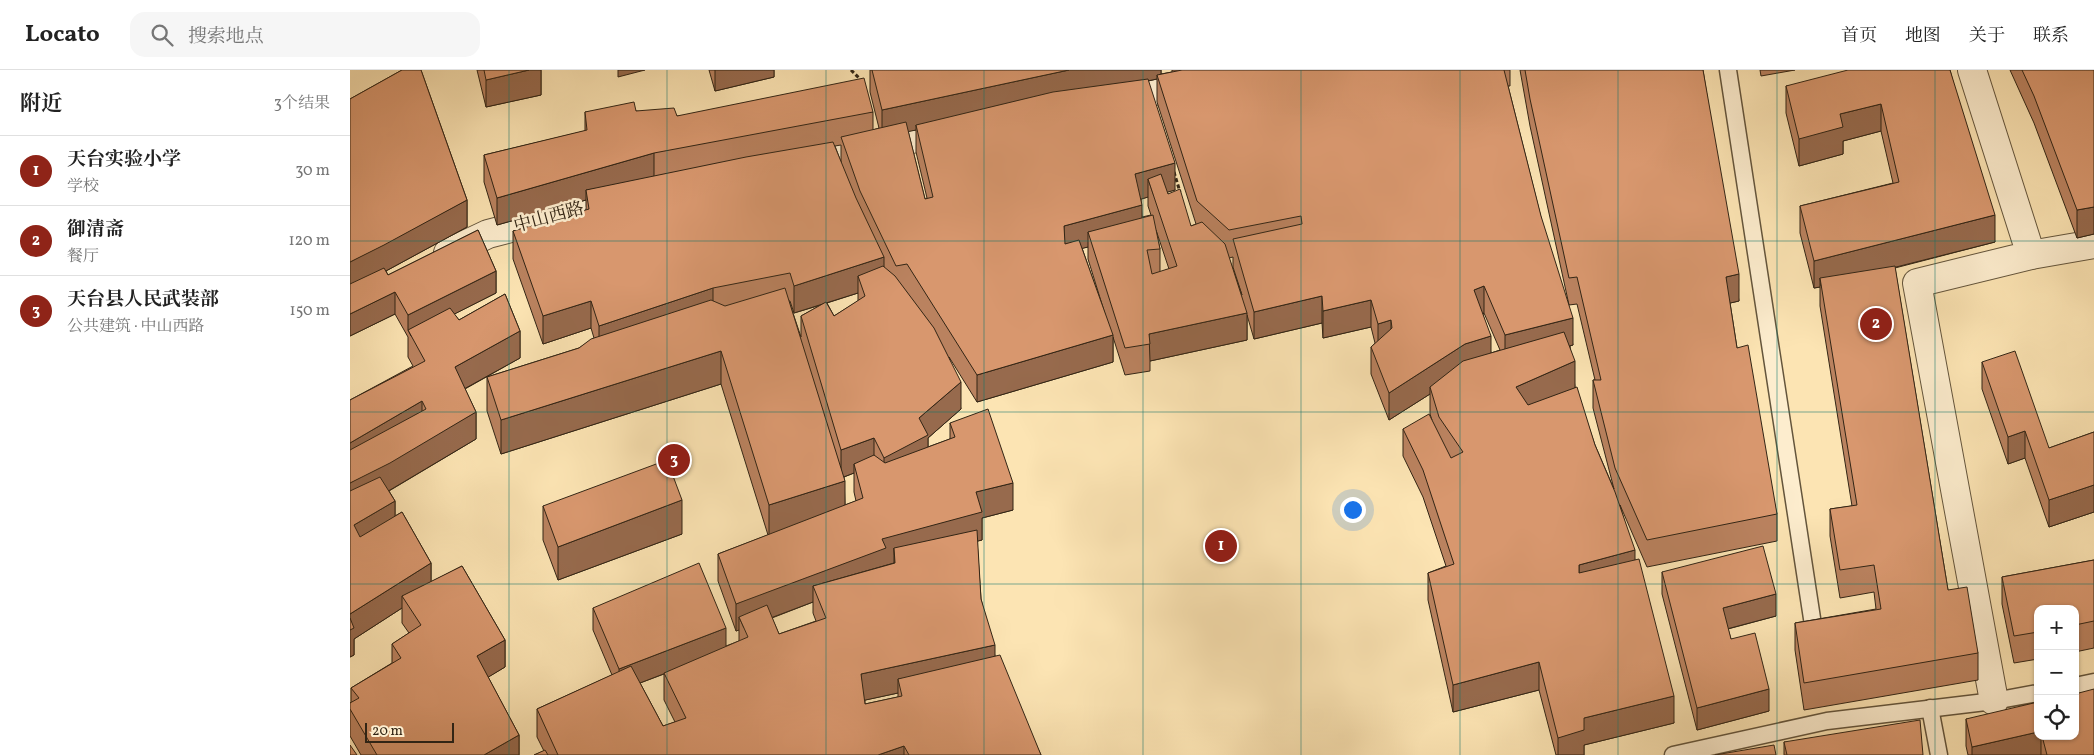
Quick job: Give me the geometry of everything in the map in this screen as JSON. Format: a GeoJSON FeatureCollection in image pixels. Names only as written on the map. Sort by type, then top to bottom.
{"type":"FeatureCollection","features":[{"type":"Feature","properties":{"kind":"street"},"geometry":{"type":"LineString","coordinates":[[1092,103],[1260,70]]}},
{"type":"Feature","properties":{"kind":"street"},"geometry":{"type":"LineString","coordinates":[[1972,70],[2031,254]]}},
{"type":"Feature","properties":{"kind":"street"},"geometry":{"type":"LineString","coordinates":[[778,165],[976,126]]}},
{"type":"Feature","properties":{"kind":"street","name":"中山西路"},"geometry":{"type":"LineString","coordinates":[[428,262],[488,234],[646,192]]}},
{"type":"Feature","properties":{"kind":"street"},"geometry":{"type":"LineString","coordinates":[[1994,701],[1917,283],[2031,254],[2094,244]]}},
{"type":"Feature","properties":{"kind":"lane"},"geometry":{"type":"LineString","coordinates":[[1728,70],[1815,638]]}},
{"type":"Feature","properties":{"kind":"lane"},"geometry":{"type":"LineString","coordinates":[[2079,685],[2094,682]]}},
{"type":"Feature","properties":{"kind":"lane"},"geometry":{"type":"LineString","coordinates":[[1673,755],[1826,716],[1994,701],[2034,693]]}},
{"type":"Feature","properties":{"kind":"lane"},"geometry":{"type":"LineString","coordinates":[[1930,708],[1939,755]]}},
{"type":"Feature","properties":{"kind":"path"},"geometry":{"type":"LineString","coordinates":[[851,70],[859,78],[862,88]]}},
{"type":"Feature","properties":{"kind":"path"},"geometry":{"type":"LineString","coordinates":[[1172,167],[1181,195]]}},
{"type":"Feature","properties":{"kind":"building"},"geometry":{"type":"Polygon","coordinates":[[[402,70],[421,70],[467,200],[350,262],[350,99],[402,70]]]}},
{"type":"Feature","properties":{"kind":"building"},"geometry":{"type":"Polygon","coordinates":[[[484,70],[529,70],[486,80],[484,70]]]}},
{"type":"Feature","properties":{"kind":"building"},"geometry":{"type":"Polygon","coordinates":[[[872,70],[1069,70],[882,110],[872,70]]]}},
{"type":"Feature","properties":{"kind":"building"},"geometry":{"type":"Polygon","coordinates":[[[1182,70],[1504,70],[1541,216],[1573,318],[1505,335],[1484,286],[1474,290],[1491,336],[1465,344],[1389,393],[1371,347],[1392,328],[1391,320],[1378,324],[1371,300],[1323,311],[1322,296],[1254,312],[1233,239],[1302,224],[1301,216],[1229,230],[1197,201],[1157,75],[1182,70]]]}},
{"type":"Feature","properties":{"kind":"building"},"geometry":{"type":"Polygon","coordinates":[[[1525,70],[1703,70],[1739,274],[1726,277],[1737,348],[1748,345],[1777,514],[1647,540],[1615,468],[1593,380],[1601,380],[1577,277],[1569,278],[1525,70]]]}},
{"type":"Feature","properties":{"kind":"building"},"geometry":{"type":"Polygon","coordinates":[[[1848,70],[1950,70],[1995,215],[1814,261],[1800,206],[1899,182],[1881,104],[1840,114],[1843,127],[1799,139],[1786,86],[1848,70]]]}},
{"type":"Feature","properties":{"kind":"building"},"geometry":{"type":"Polygon","coordinates":[[[2022,70],[2094,70],[2094,207],[2077,210],[2034,96],[2022,70]]]}},
{"type":"Feature","properties":{"kind":"building"},"geometry":{"type":"Polygon","coordinates":[[[864,78],[873,112],[654,153],[497,198],[484,155],[587,130],[585,112],[634,102],[636,111],[674,108],[677,116],[864,78]]]}},
{"type":"Feature","properties":{"kind":"building"},"geometry":{"type":"Polygon","coordinates":[[[1148,79],[1175,163],[1135,174],[1142,205],[1064,226],[1065,244],[1079,240],[1113,335],[977,375],[907,264],[896,266],[860,191],[841,137],[906,122],[925,199],[933,197],[916,125],[1053,92],[1148,79]]]}},
{"type":"Feature","properties":{"kind":"building"},"geometry":{"type":"Polygon","coordinates":[[[833,142],[856,198],[884,257],[794,286],[790,273],[713,288],[599,326],[591,301],[543,316],[513,231],[589,209],[586,190],[746,157],[833,142]]]}},
{"type":"Feature","properties":{"kind":"building"},"geometry":{"type":"Polygon","coordinates":[[[1161,174],[1168,194],[1180,189],[1191,226],[1202,222],[1225,244],[1247,313],[1149,334],[1150,344],[1125,348],[1088,232],[1153,215],[1160,249],[1147,250],[1152,274],[1177,266],[1148,179],[1161,174]]]}},
{"type":"Feature","properties":{"kind":"building"},"geometry":{"type":"Polygon","coordinates":[[[478,230],[496,271],[408,315],[395,292],[350,314],[350,284],[384,268],[388,275],[478,230]]]}},
{"type":"Feature","properties":{"kind":"building"},"geometry":{"type":"Polygon","coordinates":[[[883,266],[895,276],[934,328],[961,382],[919,418],[928,435],[884,458],[874,438],[841,450],[801,316],[826,302],[834,316],[865,296],[858,276],[883,266]]]}},
{"type":"Feature","properties":{"kind":"building"},"geometry":{"type":"Polygon","coordinates":[[[1895,266],[1948,590],[1967,587],[1978,653],[1804,683],[1795,623],[1881,609],[1874,565],[1840,570],[1830,509],[1857,505],[1820,278],[1895,266]]]}},
{"type":"Feature","properties":{"kind":"building"},"geometry":{"type":"Polygon","coordinates":[[[785,288],[845,481],[769,505],[721,351],[501,420],[487,377],[579,348],[591,339],[711,300],[725,306],[785,288]]]}},
{"type":"Feature","properties":{"kind":"building"},"geometry":{"type":"Polygon","coordinates":[[[505,294],[520,331],[455,367],[476,412],[390,463],[350,483],[350,450],[426,409],[422,401],[350,443],[350,400],[425,361],[408,330],[450,308],[459,320],[505,294]]]}},
{"type":"Feature","properties":{"kind":"building"},"geometry":{"type":"Polygon","coordinates":[[[1564,332],[1575,361],[1516,387],[1528,405],[1577,387],[1595,445],[1615,492],[1635,550],[1579,565],[1579,573],[1639,559],[1674,696],[1584,718],[1584,730],[1558,738],[1539,662],[1453,685],[1428,573],[1454,564],[1423,470],[1403,429],[1429,414],[1451,458],[1463,452],[1439,417],[1430,387],[1463,361],[1564,332]]]}},
{"type":"Feature","properties":{"kind":"building"},"geometry":{"type":"Polygon","coordinates":[[[2015,351],[2049,448],[2094,432],[2094,485],[2049,500],[2025,431],[2008,437],[1982,362],[2015,351]]]}},
{"type":"Feature","properties":{"kind":"building"},"geometry":{"type":"Polygon","coordinates":[[[988,409],[1013,483],[976,492],[982,512],[882,539],[886,548],[736,604],[718,554],[863,498],[854,464],[874,455],[885,463],[955,437],[950,423],[988,409]]]}},
{"type":"Feature","properties":{"kind":"building"},"geometry":{"type":"Polygon","coordinates":[[[667,460],[682,500],[558,547],[543,506],[667,460]]]}},
{"type":"Feature","properties":{"kind":"building"},"geometry":{"type":"Polygon","coordinates":[[[380,477],[395,501],[354,525],[360,537],[402,512],[431,563],[350,614],[350,491],[380,477]]]}},
{"type":"Feature","properties":{"kind":"building"},"geometry":{"type":"Polygon","coordinates":[[[977,530],[981,599],[995,645],[861,674],[865,704],[902,696],[898,679],[1000,655],[1041,755],[909,755],[904,746],[878,755],[558,755],[537,709],[631,666],[663,726],[686,718],[664,673],[748,637],[739,617],[767,605],[779,634],[826,618],[813,586],[895,563],[894,548],[977,530]]]}},
{"type":"Feature","properties":{"kind":"building"},"geometry":{"type":"Polygon","coordinates":[[[1763,546],[1776,594],[1723,608],[1731,639],[1755,633],[1769,689],[1697,708],[1662,572],[1763,546]]]}},
{"type":"Feature","properties":{"kind":"building"},"geometry":{"type":"Polygon","coordinates":[[[2094,560],[2094,621],[2079,624],[2079,605],[2034,605],[2034,633],[2014,636],[2002,577],[2094,560]]]}},
{"type":"Feature","properties":{"kind":"building"},"geometry":{"type":"Polygon","coordinates":[[[699,563],[726,628],[619,669],[593,608],[699,563]]]}},
{"type":"Feature","properties":{"kind":"building"},"geometry":{"type":"Polygon","coordinates":[[[462,566],[505,640],[477,656],[519,735],[484,755],[377,755],[350,709],[350,703],[359,698],[351,688],[401,658],[392,644],[421,625],[402,596],[462,566]]]}},
{"type":"Feature","properties":{"kind":"building"},"geometry":{"type":"Polygon","coordinates":[[[350,618],[354,628],[350,630],[350,618]]]}},
{"type":"Feature","properties":{"kind":"building"},"geometry":{"type":"Polygon","coordinates":[[[2094,689],[2094,755],[2047,755],[2043,740],[2079,740],[2079,693],[2094,689]]]}},
{"type":"Feature","properties":{"kind":"building"},"geometry":{"type":"Polygon","coordinates":[[[2034,703],[2034,733],[1972,747],[1966,719],[2034,703]]]}},
{"type":"Feature","properties":{"kind":"building"},"geometry":{"type":"Polygon","coordinates":[[[1920,720],[1923,755],[1787,755],[1784,742],[1920,720]]]}},
{"type":"Feature","properties":{"kind":"building"},"geometry":{"type":"Polygon","coordinates":[[[350,745],[357,755],[350,755],[350,745]]]}},
{"type":"Feature","properties":{"kind":"building"},"geometry":{"type":"Polygon","coordinates":[[[1774,745],[1776,755],[1715,755],[1774,745]]]}},
{"type":"Feature","properties":{"kind":"building"},"geometry":{"type":"Polygon","coordinates":[[[545,750],[548,755],[534,755],[545,750]]]}},
{"type":"Feature","properties":{"kind":"place","name":"御清斋"},"geometry":{"type":"Point","coordinates":[1876,324]}},
{"type":"Feature","properties":{"kind":"place","name":"天台县人民武装部"},"geometry":{"type":"Point","coordinates":[674,460]}},
{"type":"Feature","properties":{"kind":"place","name":"天台实验小学"},"geometry":{"type":"Point","coordinates":[1221,546]}}]}
